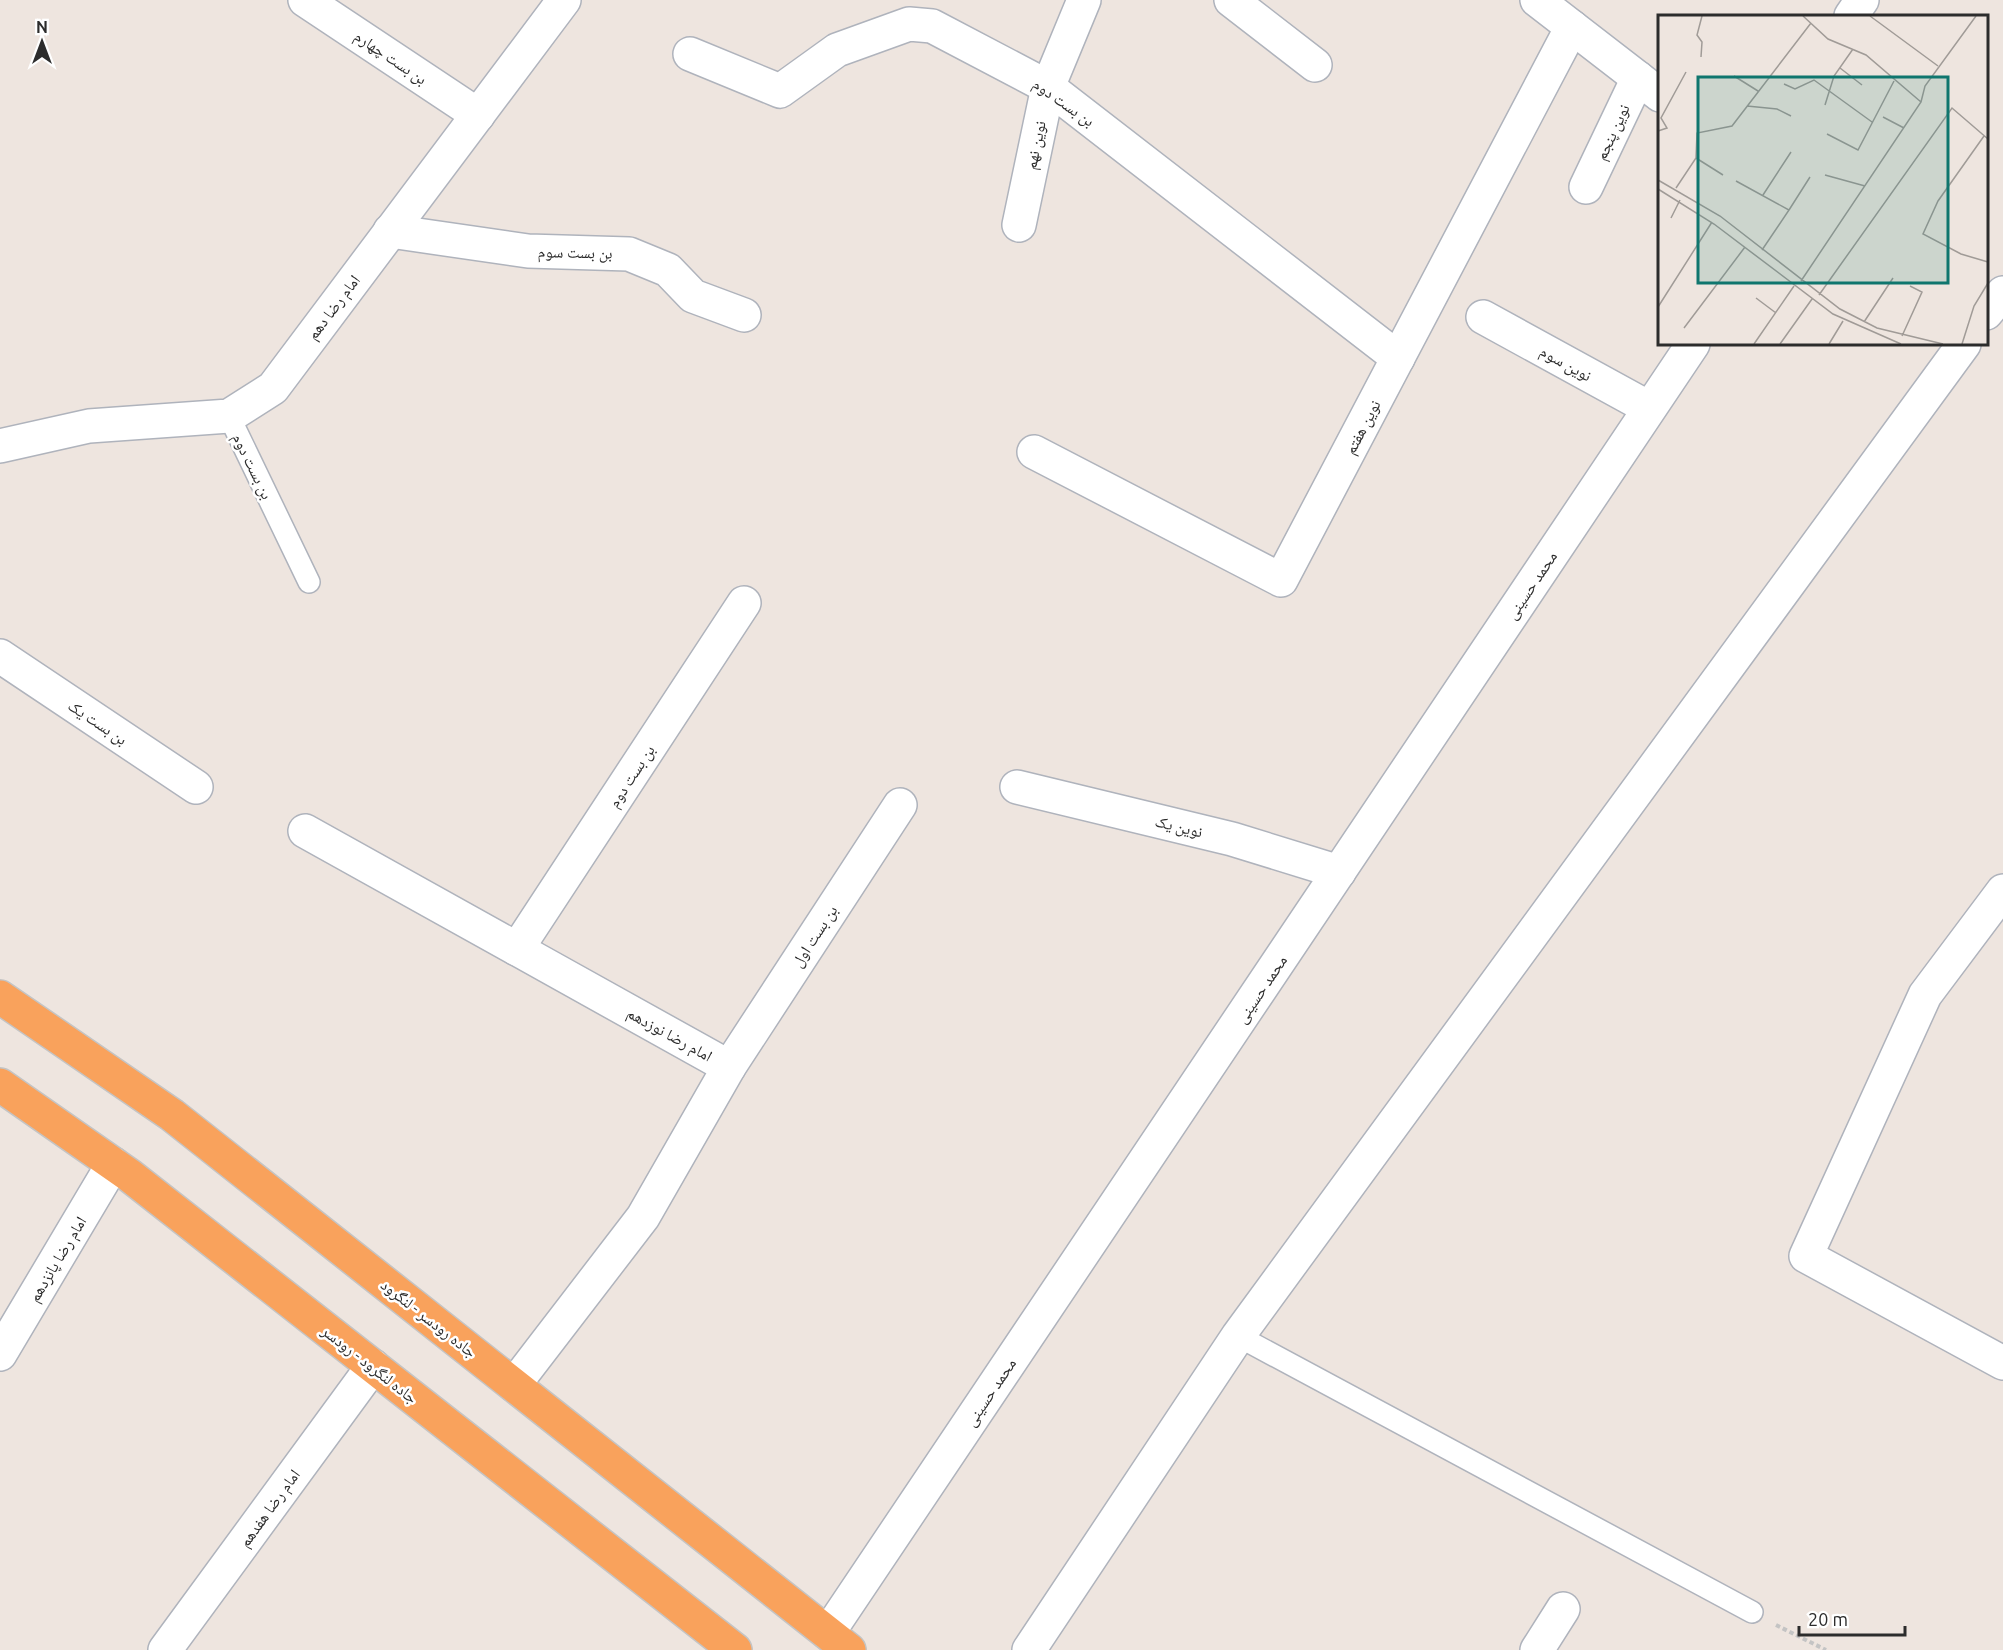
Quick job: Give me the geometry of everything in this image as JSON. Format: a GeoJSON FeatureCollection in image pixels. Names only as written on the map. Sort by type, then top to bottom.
{"type":"FeatureCollection","features":[{"type":"Feature","properties":{"kind":"highway","name":"جاده رودسر - لنگرود"},"geometry":{"type":"LineString","coordinates":[[0,997],[172,1115],[838,1642]]}},
{"type":"Feature","properties":{"kind":"highway","name":"جاده لنگرود - رودسر"},"geometry":{"type":"LineString","coordinates":[[0,1085],[113,1164],[735,1650]]}},
{"type":"Feature","properties":{"kind":"street","name":"بن بست چهارم"},"geometry":{"type":"LineString","coordinates":[[305,0],[478,115]]}},
{"type":"Feature","properties":{"kind":"street","name":"امام رضا دهم"},"geometry":{"type":"LineString","coordinates":[[0,446],[89,426],[229,416],[273,388],[564,0]]}},
{"type":"Feature","properties":{"kind":"street","name":"نوین نهم"},"geometry":{"type":"LineString","coordinates":[[1019,225],[1047,87],[1084,0]]}},
{"type":"Feature","properties":{"kind":"street"},"geometry":{"type":"LineString","coordinates":[[1231,0],[1315,65]]}},
{"type":"Feature","properties":{"kind":"street"},"geometry":{"type":"LineString","coordinates":[[1537,0],[1649,86]]}},
{"type":"Feature","properties":{"kind":"street"},"geometry":{"type":"LineString","coordinates":[[1852,15],[1862,0]]}},
{"type":"Feature","properties":{"kind":"street","name":"بن بست دوم"},"geometry":{"type":"LineString","coordinates":[[690,54],[780,91],[837,50],[909,24],[932,26],[1047,87],[1398,358]]}},
{"type":"Feature","properties":{"kind":"street","name":"نوین هفتم"},"geometry":{"type":"LineString","coordinates":[[1034,452],[1281,580],[1572,27]]}},
{"type":"Feature","properties":{"kind":"street","name":"نوین پنجم"},"geometry":{"type":"LineString","coordinates":[[1587,187],[1649,86]]}},
{"type":"Feature","properties":{"kind":"street","name":"بن بست سوم"},"geometry":{"type":"LineString","coordinates":[[390,231],[528,251],[629,254],[668,270],[693,296],[744,315]]}},
{"type":"Feature","properties":{"kind":"street"},"geometry":{"type":"LineString","coordinates":[[1988,311],[2003,293]]}},
{"type":"Feature","properties":{"kind":"street","name":"نوین سوم"},"geometry":{"type":"LineString","coordinates":[[1484,317],[1650,408]]}},
{"type":"Feature","properties":{"kind":"street","name":"محمد حسینی"},"geometry":{"type":"LineString","coordinates":[[838,1642],[1339,872],[1692,345]]}},
{"type":"Feature","properties":{"kind":"street"},"geometry":{"type":"LineString","coordinates":[[1029,1650],[1238,1336],[1963,345]]}},
{"type":"Feature","properties":{"kind":"street","name":"بن بست دوم"},"geometry":{"type":"LineString","coordinates":[[518,949],[744,603]]}},
{"type":"Feature","properties":{"kind":"street","name":"بن بست یک"},"geometry":{"type":"LineString","coordinates":[[0,656],[196,787]]}},
{"type":"Feature","properties":{"kind":"street","name":"نوین یک"},"geometry":{"type":"LineString","coordinates":[[1017,787],[1232,839],[1339,872]]}},
{"type":"Feature","properties":{"kind":"street","name":"بن بست اول"},"geometry":{"type":"LineString","coordinates":[[729,1067],[900,805]]}},
{"type":"Feature","properties":{"kind":"street","name":"امام رضا نوزدهم"},"geometry":{"type":"LineString","coordinates":[[305,831],[729,1067],[643,1218],[514,1385]]}},
{"type":"Feature","properties":{"kind":"street"},"geometry":{"type":"LineString","coordinates":[[2003,891],[1925,995],[1806,1256],[2003,1363]]}},
{"type":"Feature","properties":{"kind":"street","name":"امام رضا پانزدهم"},"geometry":{"type":"LineString","coordinates":[[0,1354],[113,1164]]}},
{"type":"Feature","properties":{"kind":"street","name":"امام رضا هفدهم"},"geometry":{"type":"LineString","coordinates":[[165,1650],[373,1366]]}},
{"type":"Feature","properties":{"kind":"street"},"geometry":{"type":"LineString","coordinates":[[1537,1650],[1563,1609]]}},
{"type":"Feature","properties":{"kind":"lane","name":"بن بست دوم"},"geometry":{"type":"LineString","coordinates":[[229,416],[309,582]]}},
{"type":"Feature","properties":{"kind":"lane"},"geometry":{"type":"LineString","coordinates":[[1238,1336],[1752,1612]]}},
{"type":"Feature","properties":{"kind":"path"},"geometry":{"type":"LineString","coordinates":[[1752,1612],[1826,1650]]}}]}
